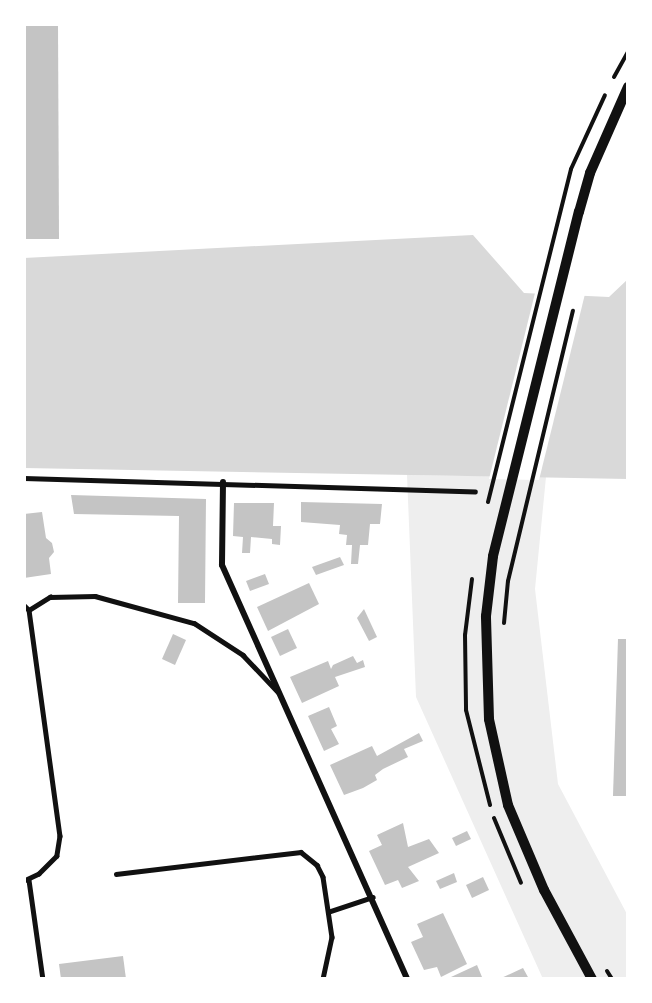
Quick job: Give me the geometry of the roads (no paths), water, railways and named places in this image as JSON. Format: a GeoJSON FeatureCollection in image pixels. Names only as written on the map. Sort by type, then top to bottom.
{"type":"FeatureCollection","features":[{"type":"Feature","properties":{"kind":"street"},"geometry":{"type":"LineString","coordinates":[[592,979],[525,849],[501,779],[485,679],[489,582],[590,173],[628,87]]}},
{"type":"Feature","properties":{"kind":"street"},"geometry":{"type":"LineString","coordinates":[[223,482],[222,565],[373,897],[407,979]]}},
{"type":"Feature","properties":{"kind":"lane"},"geometry":{"type":"LineString","coordinates":[[24,478],[475,491]]}},
{"type":"Feature","properties":{"kind":"lane"},"geometry":{"type":"LineString","coordinates":[[29,610],[50,597],[95,596],[194,623],[243,655],[282,697]]}},
{"type":"Feature","properties":{"kind":"lane"},"geometry":{"type":"LineString","coordinates":[[24,605],[29,610],[60,836],[57,856],[26,881],[43,979]]}},
{"type":"Feature","properties":{"kind":"lane"},"geometry":{"type":"LineString","coordinates":[[116,874],[301,852],[317,865],[328,912],[332,937],[323,979]]}},
{"type":"Feature","properties":{"kind":"lane"},"geometry":{"type":"LineString","coordinates":[[328,912],[373,897]]}}]}
